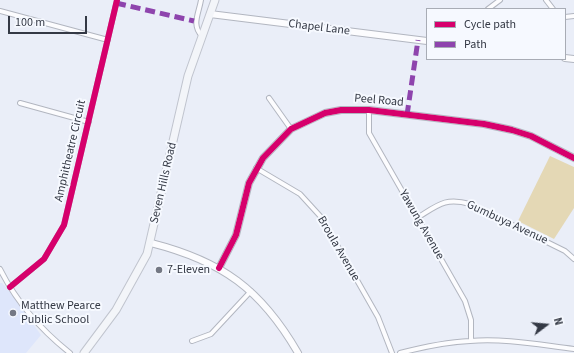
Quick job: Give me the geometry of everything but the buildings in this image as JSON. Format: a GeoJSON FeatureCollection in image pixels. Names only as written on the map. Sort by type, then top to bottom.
{"type":"FeatureCollection","features":[{"type":"Feature","properties":{"kind":"main road","name":"Seven Hills Road"},"geometry":{"type":"LineString","coordinates":[[84,353],[116,310],[140,267],[150,243],[188,76],[215,0]]}},
{"type":"Feature","properties":{"kind":"street","name":"Amphitheatre Circuit"},"geometry":{"type":"LineString","coordinates":[[10,287],[44,259],[58,238],[69,211],[117,0]]}},
{"type":"Feature","properties":{"kind":"street"},"geometry":{"type":"LineString","coordinates":[[201,0],[195,26],[196,31],[202,36]]}},
{"type":"Feature","properties":{"kind":"street"},"geometry":{"type":"LineString","coordinates":[[489,8],[500,0]]}},
{"type":"Feature","properties":{"kind":"street"},"geometry":{"type":"LineString","coordinates":[[546,0],[552,8]]}},
{"type":"Feature","properties":{"kind":"street"},"geometry":{"type":"LineString","coordinates":[[0,11],[108,40]]}},
{"type":"Feature","properties":{"kind":"street","name":"Chapel Lane"},"geometry":{"type":"LineString","coordinates":[[210,14],[426,41]]}},
{"type":"Feature","properties":{"kind":"street"},"geometry":{"type":"LineString","coordinates":[[269,98],[291,129]]}},
{"type":"Feature","properties":{"kind":"street"},"geometry":{"type":"LineString","coordinates":[[20,103],[89,122]]}},
{"type":"Feature","properties":{"kind":"street","name":"Peel Road"},"geometry":{"type":"LineString","coordinates":[[219,268],[236,235],[249,183],[256,168],[270,149],[291,129],[325,113],[341,110],[369,110],[484,124],[531,136],[574,158]]}},
{"type":"Feature","properties":{"kind":"street","name":"Yawung Avenue"},"geometry":{"type":"LineString","coordinates":[[369,110],[369,133],[465,301],[470,320],[471,341]]}},
{"type":"Feature","properties":{"kind":"street","name":"Broula Avenue"},"geometry":{"type":"LineString","coordinates":[[256,168],[300,194],[321,217],[378,317],[392,353]]}},
{"type":"Feature","properties":{"kind":"street","name":"Gumbuya Avenue"},"geometry":{"type":"LineString","coordinates":[[417,218],[443,202],[456,200],[470,204],[558,248],[574,259]]}},
{"type":"Feature","properties":{"kind":"street"},"geometry":{"type":"LineString","coordinates":[[150,243],[181,251],[219,268],[251,291],[277,320],[298,353]]}},
{"type":"Feature","properties":{"kind":"street"},"geometry":{"type":"LineString","coordinates":[[0,269],[26,311],[41,328],[70,353]]}},
{"type":"Feature","properties":{"kind":"street"},"geometry":{"type":"LineString","coordinates":[[192,341],[211,334],[251,291]]}},
{"type":"Feature","properties":{"kind":"street"},"geometry":{"type":"LineString","coordinates":[[400,353],[435,344],[471,341],[507,342],[574,349]]}},
{"type":"Feature","properties":{"kind":"shaded area"},"geometry":{"type":"Polygon","coordinates":[[[550,156],[574,167],[574,208],[554,239],[518,221],[550,156]]]}},
{"type":"Feature","properties":{"kind":"shaded area","name":"Matthew Pearce Public School"},"geometry":{"type":"Polygon","coordinates":[[[0,283],[2,283],[9,291],[41,335],[26,353],[0,353],[0,283]]]}},
{"type":"Feature","properties":{"kind":"marked path"},"geometry":{"type":"LineString","coordinates":[[116,3],[194,21]]}},
{"type":"Feature","properties":{"kind":"marked path"},"geometry":{"type":"LineString","coordinates":[[407,115],[418,40]]}},
{"type":"Feature","properties":{"kind":"cycle path"},"geometry":{"type":"LineString","coordinates":[[10,287],[44,259],[64,225],[117,0]]}},
{"type":"Feature","properties":{"kind":"cycle path"},"geometry":{"type":"LineString","coordinates":[[219,268],[236,235],[249,183],[263,158],[291,129],[325,113],[341,110],[369,110],[484,124],[531,136],[574,158]]}},
{"type":"Feature","properties":{"kind":"place","name":"7-Eleven"},"geometry":{"type":"Point","coordinates":[159,270]}},
{"type":"Feature","properties":{"kind":"place","name":"Matthew Pearce Public School"},"geometry":{"type":"Point","coordinates":[13,313]}}]}
